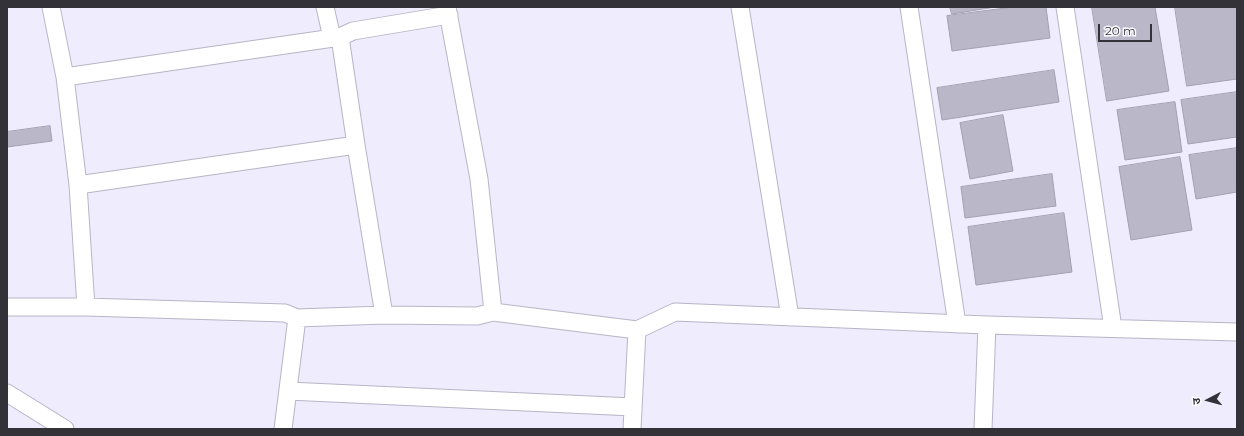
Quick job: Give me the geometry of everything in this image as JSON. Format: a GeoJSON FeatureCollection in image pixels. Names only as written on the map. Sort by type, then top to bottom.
{"type":"FeatureCollection","features":[{"type":"Feature","properties":{"kind":"street"},"geometry":{"type":"LineString","coordinates":[[51,7],[65,77],[78,185],[86,307]]}},
{"type":"Feature","properties":{"kind":"street"},"geometry":{"type":"LineString","coordinates":[[325,7],[336,37],[356,145],[384,315]]}},
{"type":"Feature","properties":{"kind":"street"},"geometry":{"type":"LineString","coordinates":[[740,7],[790,317]]}},
{"type":"Feature","properties":{"kind":"street"},"geometry":{"type":"LineString","coordinates":[[909,7],[957,324]]}},
{"type":"Feature","properties":{"kind":"street"},"geometry":{"type":"LineString","coordinates":[[1065,7],[1113,328]]}},
{"type":"Feature","properties":{"kind":"street"},"geometry":{"type":"LineString","coordinates":[[65,77],[336,37],[353,31],[448,11],[479,179],[493,312]]}},
{"type":"Feature","properties":{"kind":"street"},"geometry":{"type":"LineString","coordinates":[[78,185],[356,145]]}},
{"type":"Feature","properties":{"kind":"street"},"geometry":{"type":"LineString","coordinates":[[7,307],[86,307],[285,314],[297,318],[384,315],[477,316],[493,312],[637,330],[675,312],[957,324],[1237,332]]}},
{"type":"Feature","properties":{"kind":"street"},"geometry":{"type":"LineString","coordinates":[[283,429],[297,318]]}},
{"type":"Feature","properties":{"kind":"street"},"geometry":{"type":"LineString","coordinates":[[983,429],[987,325]]}},
{"type":"Feature","properties":{"kind":"street"},"geometry":{"type":"LineString","coordinates":[[632,429],[637,330]]}},
{"type":"Feature","properties":{"kind":"street"},"geometry":{"type":"LineString","coordinates":[[288,391],[633,407]]}},
{"type":"Feature","properties":{"kind":"street"},"geometry":{"type":"LineString","coordinates":[[7,393],[65,429]]}},
{"type":"Feature","properties":{"kind":"building"},"geometry":{"type":"Polygon","coordinates":[[[950,7],[995,7],[952,14],[950,7]]]}},
{"type":"Feature","properties":{"kind":"building"},"geometry":{"type":"Polygon","coordinates":[[[1014,7],[1046,7],[1050,38],[952,51],[947,16],[1014,7]]]}},
{"type":"Feature","properties":{"kind":"building"},"geometry":{"type":"Polygon","coordinates":[[[1092,7],[1155,7],[1169,91],[1107,101],[1092,7]]]}},
{"type":"Feature","properties":{"kind":"building"},"geometry":{"type":"Polygon","coordinates":[[[1175,7],[1237,7],[1237,79],[1187,86],[1175,7]]]}},
{"type":"Feature","properties":{"kind":"building"},"geometry":{"type":"Polygon","coordinates":[[[1054,70],[1059,102],[942,120],[937,88],[1054,70]]]}},
{"type":"Feature","properties":{"kind":"building"},"geometry":{"type":"Polygon","coordinates":[[[1237,92],[1237,137],[1188,144],[1181,100],[1237,92]]]}},
{"type":"Feature","properties":{"kind":"building"},"geometry":{"type":"Polygon","coordinates":[[[1175,102],[1182,152],[1125,160],[1117,110],[1175,102]]]}},
{"type":"Feature","properties":{"kind":"building"},"geometry":{"type":"Polygon","coordinates":[[[1003,115],[1013,171],[970,179],[960,123],[1003,115]]]}},
{"type":"Feature","properties":{"kind":"building"},"geometry":{"type":"Polygon","coordinates":[[[50,126],[52,141],[7,147],[7,132],[50,126]]]}},
{"type":"Feature","properties":{"kind":"building"},"geometry":{"type":"Polygon","coordinates":[[[1237,148],[1237,192],[1196,199],[1189,155],[1237,148]]]}},
{"type":"Feature","properties":{"kind":"building"},"geometry":{"type":"Polygon","coordinates":[[[1180,157],[1192,230],[1131,240],[1119,167],[1180,157]]]}},
{"type":"Feature","properties":{"kind":"building"},"geometry":{"type":"Polygon","coordinates":[[[1052,174],[1056,206],[965,218],[961,187],[1052,174]]]}},
{"type":"Feature","properties":{"kind":"building"},"geometry":{"type":"Polygon","coordinates":[[[1064,213],[1072,272],[976,285],[968,227],[1064,213]]]}}]}
